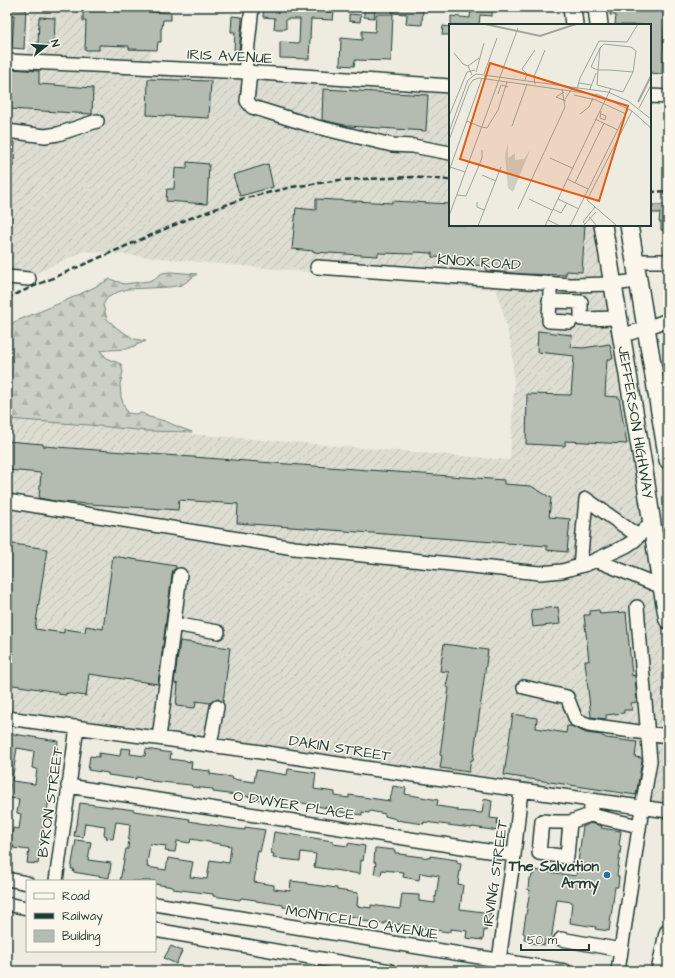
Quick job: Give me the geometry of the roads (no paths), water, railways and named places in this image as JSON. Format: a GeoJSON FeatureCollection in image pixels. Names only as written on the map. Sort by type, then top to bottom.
{"type":"FeatureCollection","features":[{"type":"Feature","properties":{"kind":"main road"},"geometry":{"type":"LineString","coordinates":[[572,7],[574,24]]}},
{"type":"Feature","properties":{"kind":"main road"},"geometry":{"type":"LineString","coordinates":[[597,7],[600,24]]}},
{"type":"Feature","properties":{"kind":"main road","name":"JEFFERSON HIGHWAY"},"geometry":{"type":"LineString","coordinates":[[603,226],[652,521],[665,587],[668,619]]}},
{"type":"Feature","properties":{"kind":"main road","name":"JEFFERSON HIGHWAY"},"geometry":{"type":"LineString","coordinates":[[630,226],[668,460]]}},
{"type":"Feature","properties":{"kind":"main road"},"geometry":{"type":"LineString","coordinates":[[660,971],[668,933]]}},
{"type":"Feature","properties":{"kind":"street"},"geometry":{"type":"LineString","coordinates":[[252,7],[247,101],[252,107],[317,127],[392,145],[414,146],[449,153]]}},
{"type":"Feature","properties":{"kind":"street","name":"IRIS AVENUE"},"geometry":{"type":"LineString","coordinates":[[7,61],[248,72],[449,86]]}},
{"type":"Feature","properties":{"kind":"street"},"geometry":{"type":"LineString","coordinates":[[651,96],[668,97]]}},
{"type":"Feature","properties":{"kind":"street"},"geometry":{"type":"LineString","coordinates":[[7,131],[45,136],[58,134],[97,121]]}},
{"type":"Feature","properties":{"kind":"street"},"geometry":{"type":"LineString","coordinates":[[635,261],[668,261]]}},
{"type":"Feature","properties":{"kind":"street","name":"KNOX ROAD"},"geometry":{"type":"LineString","coordinates":[[317,267],[571,285],[612,284],[638,281]]}},
{"type":"Feature","properties":{"kind":"street"},"geometry":{"type":"LineString","coordinates":[[7,277],[29,279]]}},
{"type":"Feature","properties":{"kind":"street"},"geometry":{"type":"LineString","coordinates":[[550,283],[549,321],[570,322]]}},
{"type":"Feature","properties":{"kind":"street"},"geometry":{"type":"LineString","coordinates":[[549,301],[581,302],[581,318],[618,318]]}},
{"type":"Feature","properties":{"kind":"street"},"geometry":{"type":"LineString","coordinates":[[621,336],[668,320]]}},
{"type":"Feature","properties":{"kind":"street"},"geometry":{"type":"LineString","coordinates":[[580,566],[586,499],[638,536]]}},
{"type":"Feature","properties":{"kind":"street"},"geometry":{"type":"LineString","coordinates":[[7,501],[294,548],[540,573],[562,571],[596,560],[626,546],[634,540],[652,521]]}},
{"type":"Feature","properties":{"kind":"street"},"geometry":{"type":"LineString","coordinates":[[596,560],[665,587]]}},
{"type":"Feature","properties":{"kind":"street"},"geometry":{"type":"LineString","coordinates":[[159,738],[180,575]]}},
{"type":"Feature","properties":{"kind":"street"},"geometry":{"type":"LineString","coordinates":[[618,971],[650,761],[637,607]]}},
{"type":"Feature","properties":{"kind":"street"},"geometry":{"type":"LineString","coordinates":[[174,624],[218,632]]}},
{"type":"Feature","properties":{"kind":"street"},"geometry":{"type":"LineString","coordinates":[[524,687],[567,697],[576,720],[589,725],[668,736]]}},
{"type":"Feature","properties":{"kind":"street"},"geometry":{"type":"LineString","coordinates":[[210,745],[217,707]]}},
{"type":"Feature","properties":{"kind":"street","name":"DAKIN STREET"},"geometry":{"type":"LineString","coordinates":[[7,718],[254,751],[668,812]]}},
{"type":"Feature","properties":{"kind":"street","name":"BYRON STREET"},"geometry":{"type":"LineString","coordinates":[[56,880],[77,727]]}},
{"type":"Feature","properties":{"kind":"street","name":"O DWYER PLACE"},"geometry":{"type":"LineString","coordinates":[[68,786],[514,855]]}},
{"type":"Feature","properties":{"kind":"street","name":"IRVING STREET"},"geometry":{"type":"LineString","coordinates":[[499,960],[522,790]]}},
{"type":"Feature","properties":{"kind":"street"},"geometry":{"type":"LineString","coordinates":[[590,815],[592,800]]}},
{"type":"Feature","properties":{"kind":"street"},"geometry":{"type":"LineString","coordinates":[[570,822],[590,815],[639,826]]}},
{"type":"Feature","properties":{"kind":"street"},"geometry":{"type":"LineString","coordinates":[[7,879],[26,882]]}},
{"type":"Feature","properties":{"kind":"street"},"geometry":{"type":"LineString","coordinates":[[7,904],[26,908]]}},
{"type":"Feature","properties":{"kind":"street","name":"MONTICELLO AVENUE"},"geometry":{"type":"LineString","coordinates":[[156,904],[565,971]]}},
{"type":"Feature","properties":{"kind":"street"},"geometry":{"type":"LineString","coordinates":[[156,930],[390,971]]}},
{"type":"Feature","properties":{"kind":"street"},"geometry":{"type":"LineString","coordinates":[[561,939],[621,950]]}},
{"type":"Feature","properties":{"kind":"railway"},"geometry":{"type":"LineString","coordinates":[[7,298],[188,219],[242,199],[292,187],[340,180],[411,177],[449,180]]}},
{"type":"Feature","properties":{"kind":"railway"},"geometry":{"type":"LineString","coordinates":[[651,192],[668,191]]}},
{"type":"Feature","properties":{"kind":"place","name":"The Salvation Army"},"geometry":{"type":"Point","coordinates":[607,875]}}]}
